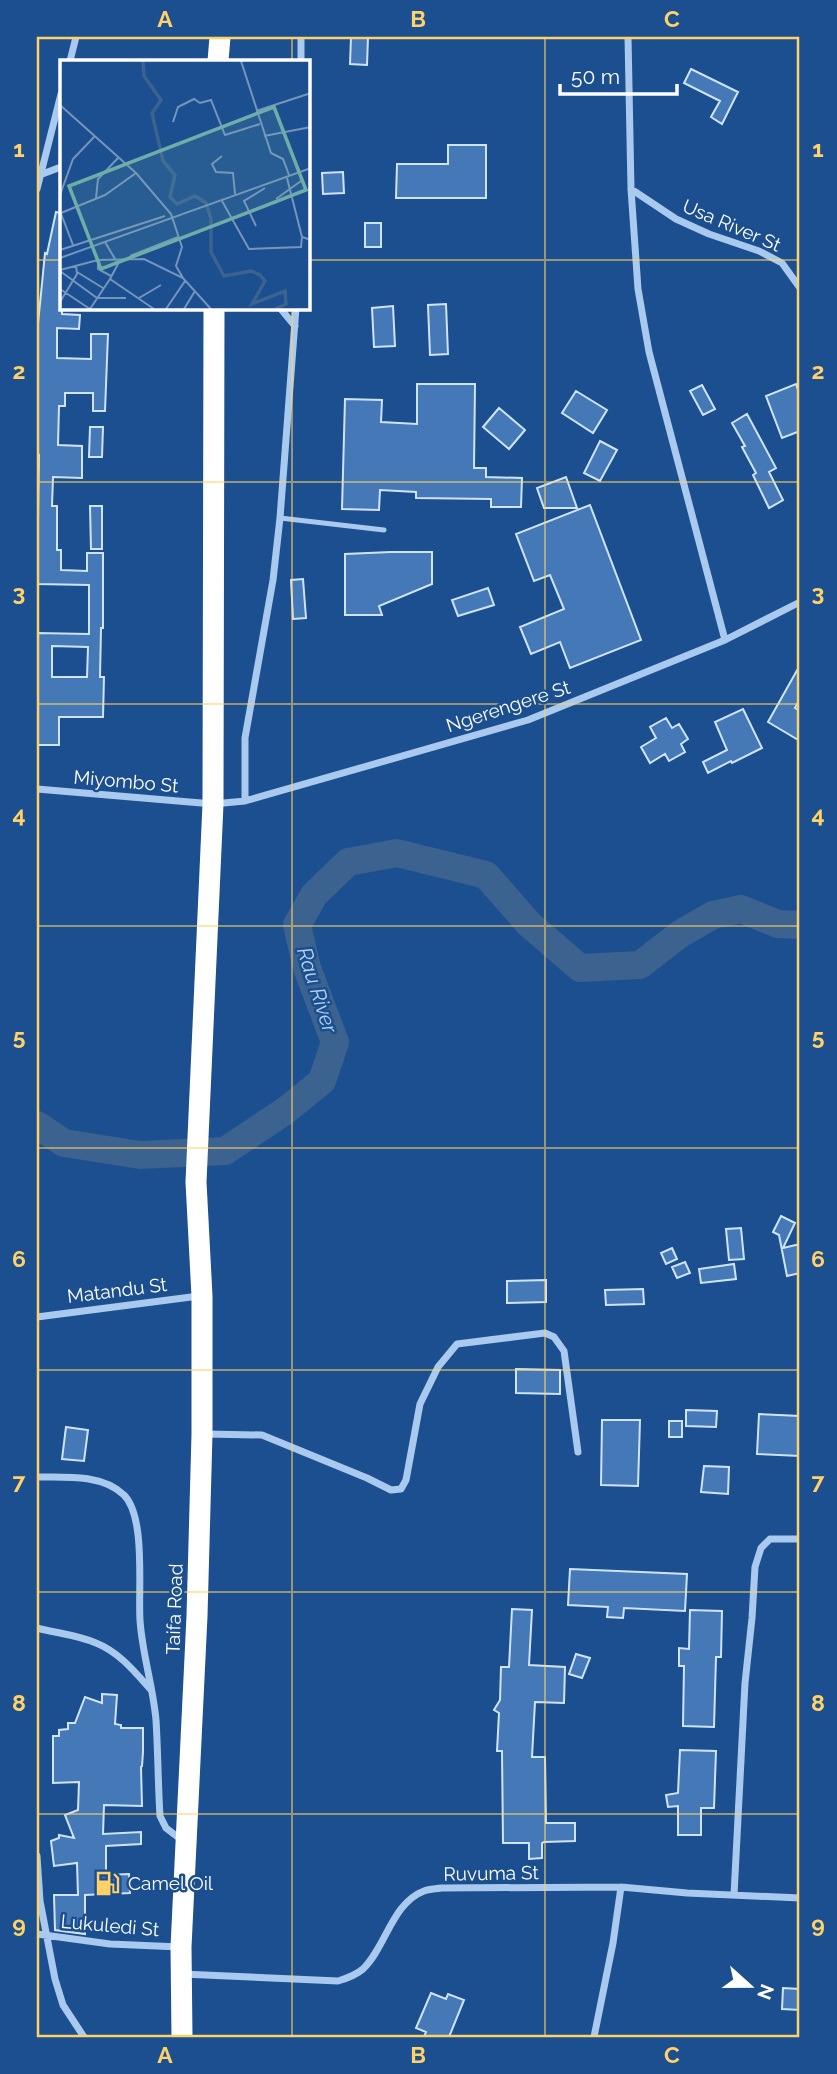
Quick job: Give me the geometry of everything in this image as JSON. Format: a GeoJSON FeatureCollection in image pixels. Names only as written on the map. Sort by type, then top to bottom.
{"type":"FeatureCollection","features":[{"type":"Feature","properties":{"kind":"highway"},"geometry":{"type":"LineString","coordinates":[[218,60],[220,37]]}},
{"type":"Feature","properties":{"kind":"highway","name":"Taifa Road"},"geometry":{"type":"LineString","coordinates":[[182,2037],[181,1947],[197,1616],[202,1434],[202,1296],[196,1182],[213,804],[214,310]]}},
{"type":"Feature","properties":{"kind":"street"},"geometry":{"type":"LineString","coordinates":[[70,60],[76,37]]}},
{"type":"Feature","properties":{"kind":"street"},"geometry":{"type":"LineString","coordinates":[[301,60],[302,37]]}},
{"type":"Feature","properties":{"kind":"street"},"geometry":{"type":"LineString","coordinates":[[628,37],[631,189],[638,289],[649,352],[725,640]]}},
{"type":"Feature","properties":{"kind":"street"},"geometry":{"type":"LineString","coordinates":[[37,189],[60,98]]}},
{"type":"Feature","properties":{"kind":"street"},"geometry":{"type":"LineString","coordinates":[[38,177],[60,167]]}},
{"type":"Feature","properties":{"kind":"street","name":"Usa River St"},"geometry":{"type":"LineString","coordinates":[[631,189],[676,219],[709,234],[759,251],[782,263],[800,288]]}},
{"type":"Feature","properties":{"kind":"street"},"geometry":{"type":"LineString","coordinates":[[282,310],[295,326]]}},
{"type":"Feature","properties":{"kind":"street"},"geometry":{"type":"LineString","coordinates":[[245,801],[245,738],[273,580],[296,310]]}},
{"type":"Feature","properties":{"kind":"street","name":"Ngerengere St"},"geometry":{"type":"LineString","coordinates":[[213,804],[245,801],[528,720],[725,640],[800,602]]}},
{"type":"Feature","properties":{"kind":"street","name":"Miyombo St"},"geometry":{"type":"LineString","coordinates":[[37,789],[213,804]]}},
{"type":"Feature","properties":{"kind":"street","name":"Matandu St"},"geometry":{"type":"LineString","coordinates":[[37,1317],[202,1296]]}},
{"type":"Feature","properties":{"kind":"street"},"geometry":{"type":"LineString","coordinates":[[202,1434],[262,1436],[391,1490],[401,1489],[406,1480],[420,1404],[438,1367],[457,1344],[545,1333],[554,1337],[564,1351],[578,1452]]}},
{"type":"Feature","properties":{"kind":"street"},"geometry":{"type":"LineString","coordinates":[[37,1477],[75,1477],[113,1487],[126,1496],[133,1512],[141,1549],[140,1621],[156,1719],[160,1816],[166,1828],[186,1843]]}},
{"type":"Feature","properties":{"kind":"street"},"geometry":{"type":"LineString","coordinates":[[734,1895],[745,1683],[755,1567],[761,1548],[769,1539],[800,1539]]}},
{"type":"Feature","properties":{"kind":"street"},"geometry":{"type":"LineString","coordinates":[[37,1628],[95,1642],[113,1651],[151,1690]]}},
{"type":"Feature","properties":{"kind":"street"},"geometry":{"type":"LineString","coordinates":[[37,1856],[40,1901],[55,1979],[63,2005],[84,2037]]}},
{"type":"Feature","properties":{"kind":"street"},"geometry":{"type":"LineString","coordinates":[[594,2037],[621,1887]]}},
{"type":"Feature","properties":{"kind":"street","name":"Ruvuma St"},"geometry":{"type":"LineString","coordinates":[[182,1974],[338,1981],[363,1968],[408,1902],[423,1891],[441,1888],[621,1887],[800,1898]]}},
{"type":"Feature","properties":{"kind":"street","name":"Lukuledi St"},"geometry":{"type":"LineString","coordinates":[[37,1934],[110,1944],[181,1947]]}},
{"type":"Feature","properties":{"kind":"lane"},"geometry":{"type":"LineString","coordinates":[[280,519],[384,530]]}},
{"type":"Feature","properties":{"kind":"building"},"geometry":{"type":"Polygon","coordinates":[[[351,37],[368,37],[367,65],[350,64],[351,37]]]}},
{"type":"Feature","properties":{"kind":"building"},"geometry":{"type":"Polygon","coordinates":[[[691,69],[738,92],[722,124],[711,117],[720,101],[684,83],[691,69]]]}},
{"type":"Feature","properties":{"kind":"building"},"geometry":{"type":"Polygon","coordinates":[[[448,145],[486,145],[486,198],[396,198],[397,164],[448,164],[448,145]]]}},
{"type":"Feature","properties":{"kind":"building"},"geometry":{"type":"Polygon","coordinates":[[[343,172],[344,193],[323,194],[322,173],[343,172]]]}},
{"type":"Feature","properties":{"kind":"building"},"geometry":{"type":"Polygon","coordinates":[[[56,212],[60,213],[60,310],[62,314],[80,315],[79,329],[57,328],[57,358],[91,359],[91,334],[108,334],[105,411],[93,411],[93,393],[65,393],[65,406],[59,406],[58,445],[82,446],[82,478],[53,477],[52,506],[57,506],[57,550],[61,550],[61,570],[87,571],[87,553],[103,553],[100,677],[104,677],[103,717],[59,717],[59,745],[37,745],[37,633],[89,634],[89,585],[37,584],[37,334],[45,253],[47,254],[56,212]],[[52,646],[52,677],[87,677],[88,647],[52,646]]]}},
{"type":"Feature","properties":{"kind":"building"},"geometry":{"type":"Polygon","coordinates":[[[365,223],[381,223],[381,247],[365,247],[365,223]]]}},
{"type":"Feature","properties":{"kind":"building"},"geometry":{"type":"Polygon","coordinates":[[[446,304],[448,354],[430,355],[428,305],[446,304]]]}},
{"type":"Feature","properties":{"kind":"building"},"geometry":{"type":"Polygon","coordinates":[[[393,306],[395,346],[374,347],[372,308],[393,306]]]}},
{"type":"Feature","properties":{"kind":"building"},"geometry":{"type":"Polygon","coordinates":[[[417,384],[475,384],[474,468],[486,468],[486,477],[522,478],[521,507],[491,507],[491,499],[416,498],[416,492],[380,490],[379,510],[342,509],[345,399],[382,400],[381,422],[417,424],[417,384]]]}},
{"type":"Feature","properties":{"kind":"building"},"geometry":{"type":"Polygon","coordinates":[[[796,384],[800,396],[800,431],[782,438],[766,396],[796,384]]]}},
{"type":"Feature","properties":{"kind":"building"},"geometry":{"type":"Polygon","coordinates":[[[702,385],[715,409],[703,415],[690,391],[702,385]]]}},
{"type":"Feature","properties":{"kind":"building"},"geometry":{"type":"Polygon","coordinates":[[[576,391],[607,410],[593,433],[562,413],[576,391]]]}},
{"type":"Feature","properties":{"kind":"building"},"geometry":{"type":"Polygon","coordinates":[[[499,408],[525,430],[509,449],[483,427],[499,408]]]}},
{"type":"Feature","properties":{"kind":"building"},"geometry":{"type":"Polygon","coordinates":[[[747,414],[776,468],[769,472],[783,500],[769,508],[753,475],[756,473],[742,447],[745,446],[732,423],[747,414]]]}},
{"type":"Feature","properties":{"kind":"building"},"geometry":{"type":"Polygon","coordinates":[[[90,427],[103,427],[102,457],[89,457],[90,427]]]}},
{"type":"Feature","properties":{"kind":"building"},"geometry":{"type":"Polygon","coordinates":[[[600,441],[617,450],[600,481],[584,473],[600,441]]]}},
{"type":"Feature","properties":{"kind":"building"},"geometry":{"type":"Polygon","coordinates":[[[566,477],[577,508],[544,508],[537,488],[566,477]]]}},
{"type":"Feature","properties":{"kind":"building"},"geometry":{"type":"Polygon","coordinates":[[[590,505],[641,640],[570,668],[560,642],[531,654],[520,627],[564,609],[550,575],[534,581],[516,534],[590,505]]]}},
{"type":"Feature","properties":{"kind":"building"},"geometry":{"type":"Polygon","coordinates":[[[90,506],[102,506],[102,549],[91,549],[90,506]]]}},
{"type":"Feature","properties":{"kind":"building"},"geometry":{"type":"Polygon","coordinates":[[[432,552],[432,584],[379,606],[382,615],[345,615],[345,554],[432,552]]]}},
{"type":"Feature","properties":{"kind":"building"},"geometry":{"type":"Polygon","coordinates":[[[303,579],[306,618],[293,619],[291,580],[303,579]]]}},
{"type":"Feature","properties":{"kind":"building"},"geometry":{"type":"Polygon","coordinates":[[[488,588],[494,605],[458,616],[452,600],[488,588]]]}},
{"type":"Feature","properties":{"kind":"building"},"geometry":{"type":"Polygon","coordinates":[[[800,665],[800,699],[795,708],[800,711],[800,741],[768,722],[800,665]]]}},
{"type":"Feature","properties":{"kind":"building"},"geometry":{"type":"Polygon","coordinates":[[[743,709],[762,748],[708,773],[703,762],[727,750],[715,722],[743,709]]]}},
{"type":"Feature","properties":{"kind":"building"},"geometry":{"type":"Polygon","coordinates":[[[666,718],[672,728],[679,724],[688,739],[681,744],[685,752],[669,761],[665,754],[650,763],[641,747],[656,738],[650,727],[666,718]]]}},
{"type":"Feature","properties":{"kind":"building"},"geometry":{"type":"Polygon","coordinates":[[[781,1216],[795,1223],[783,1248],[800,1244],[800,1273],[787,1276],[779,1235],[773,1232],[781,1216]]]}},
{"type":"Feature","properties":{"kind":"building"},"geometry":{"type":"Polygon","coordinates":[[[741,1228],[744,1259],[729,1260],[726,1229],[741,1228]]]}},
{"type":"Feature","properties":{"kind":"building"},"geometry":{"type":"Polygon","coordinates":[[[672,1248],[677,1259],[666,1264],[661,1253],[672,1248]]]}},
{"type":"Feature","properties":{"kind":"building"},"geometry":{"type":"Polygon","coordinates":[[[685,1262],[690,1273],[677,1278],[672,1267],[685,1262]]]}},
{"type":"Feature","properties":{"kind":"building"},"geometry":{"type":"Polygon","coordinates":[[[734,1264],[736,1279],[701,1283],[699,1269],[734,1264]]]}},
{"type":"Feature","properties":{"kind":"building"},"geometry":{"type":"Polygon","coordinates":[[[546,1280],[546,1302],[507,1303],[507,1281],[546,1280]]]}},
{"type":"Feature","properties":{"kind":"building"},"geometry":{"type":"Polygon","coordinates":[[[643,1289],[644,1304],[606,1305],[605,1290],[643,1289]]]}},
{"type":"Feature","properties":{"kind":"building"},"geometry":{"type":"Polygon","coordinates":[[[516,1369],[560,1370],[560,1394],[516,1393],[516,1369]]]}},
{"type":"Feature","properties":{"kind":"building"},"geometry":{"type":"Polygon","coordinates":[[[686,1410],[717,1411],[716,1427],[686,1426],[686,1410]]]}},
{"type":"Feature","properties":{"kind":"building"},"geometry":{"type":"Polygon","coordinates":[[[759,1414],[800,1416],[800,1456],[757,1454],[759,1414]]]}},
{"type":"Feature","properties":{"kind":"building"},"geometry":{"type":"Polygon","coordinates":[[[602,1420],[640,1420],[638,1486],[601,1485],[602,1420]]]}},
{"type":"Feature","properties":{"kind":"building"},"geometry":{"type":"Polygon","coordinates":[[[669,1421],[682,1421],[682,1437],[669,1437],[669,1421]]]}},
{"type":"Feature","properties":{"kind":"building"},"geometry":{"type":"Polygon","coordinates":[[[66,1427],[88,1430],[84,1461],[62,1459],[66,1427]]]}},
{"type":"Feature","properties":{"kind":"building"},"geometry":{"type":"Polygon","coordinates":[[[704,1466],[729,1467],[728,1494],[701,1492],[704,1466]]]}},
{"type":"Feature","properties":{"kind":"building"},"geometry":{"type":"Polygon","coordinates":[[[570,1569],[687,1574],[685,1611],[624,1608],[623,1618],[607,1617],[608,1607],[568,1605],[570,1569]]]}},
{"type":"Feature","properties":{"kind":"building"},"geometry":{"type":"Polygon","coordinates":[[[512,1609],[532,1610],[529,1665],[565,1667],[564,1703],[535,1702],[532,1757],[545,1757],[546,1823],[575,1823],[575,1841],[542,1843],[542,1858],[529,1859],[529,1843],[503,1843],[502,1751],[497,1751],[499,1713],[494,1710],[500,1700],[501,1667],[509,1667],[512,1609]]]}},
{"type":"Feature","properties":{"kind":"building"},"geometry":{"type":"Polygon","coordinates":[[[690,1610],[722,1611],[721,1657],[716,1657],[714,1727],[683,1726],[684,1666],[679,1666],[679,1648],[689,1649],[690,1610]]]}},
{"type":"Feature","properties":{"kind":"building"},"geometry":{"type":"Polygon","coordinates":[[[576,1654],[590,1658],[582,1678],[569,1674],[576,1654]]]}},
{"type":"Feature","properties":{"kind":"building"},"geometry":{"type":"Polygon","coordinates":[[[102,1694],[117,1695],[115,1724],[121,1725],[121,1728],[143,1728],[142,1806],[104,1805],[103,1834],[141,1832],[141,1844],[106,1846],[106,1875],[129,1874],[130,1893],[85,1895],[85,1934],[55,1930],[54,1895],[78,1895],[77,1863],[54,1866],[51,1841],[59,1838],[59,1835],[74,1838],[65,1815],[78,1810],[79,1782],[53,1783],[53,1736],[59,1736],[59,1730],[68,1729],[68,1723],[75,1723],[85,1697],[102,1703],[102,1694]]]}},
{"type":"Feature","properties":{"kind":"building"},"geometry":{"type":"Polygon","coordinates":[[[680,1750],[716,1751],[714,1808],[701,1808],[701,1835],[678,1835],[678,1806],[668,1807],[666,1795],[678,1793],[680,1750]]]}},
{"type":"Feature","properties":{"kind":"building"},"geometry":{"type":"Polygon","coordinates":[[[783,1988],[800,1989],[800,2010],[782,2009],[783,1988]]]}},
{"type":"Feature","properties":{"kind":"building"},"geometry":{"type":"Polygon","coordinates":[[[431,1993],[446,1999],[448,1994],[464,2000],[449,2037],[424,2037],[426,2032],[416,2028],[431,1993]]]}},
{"type":"Feature","properties":{"kind":"waterway","name":"Rau River"},"geometry":{"type":"LineString","coordinates":[[37,1125],[64,1143],[140,1155],[225,1151],[285,1111],[322,1081],[335,1042],[307,968],[297,925],[314,895],[348,862],[397,853],[486,875],[529,924],[580,968],[640,965],[680,934],[713,915],[741,909],[778,924],[800,925]]}},
{"type":"Feature","properties":{"kind":"place","name":"Camel Oil"},"geometry":{"type":"Point","coordinates":[108,1883]}}]}
